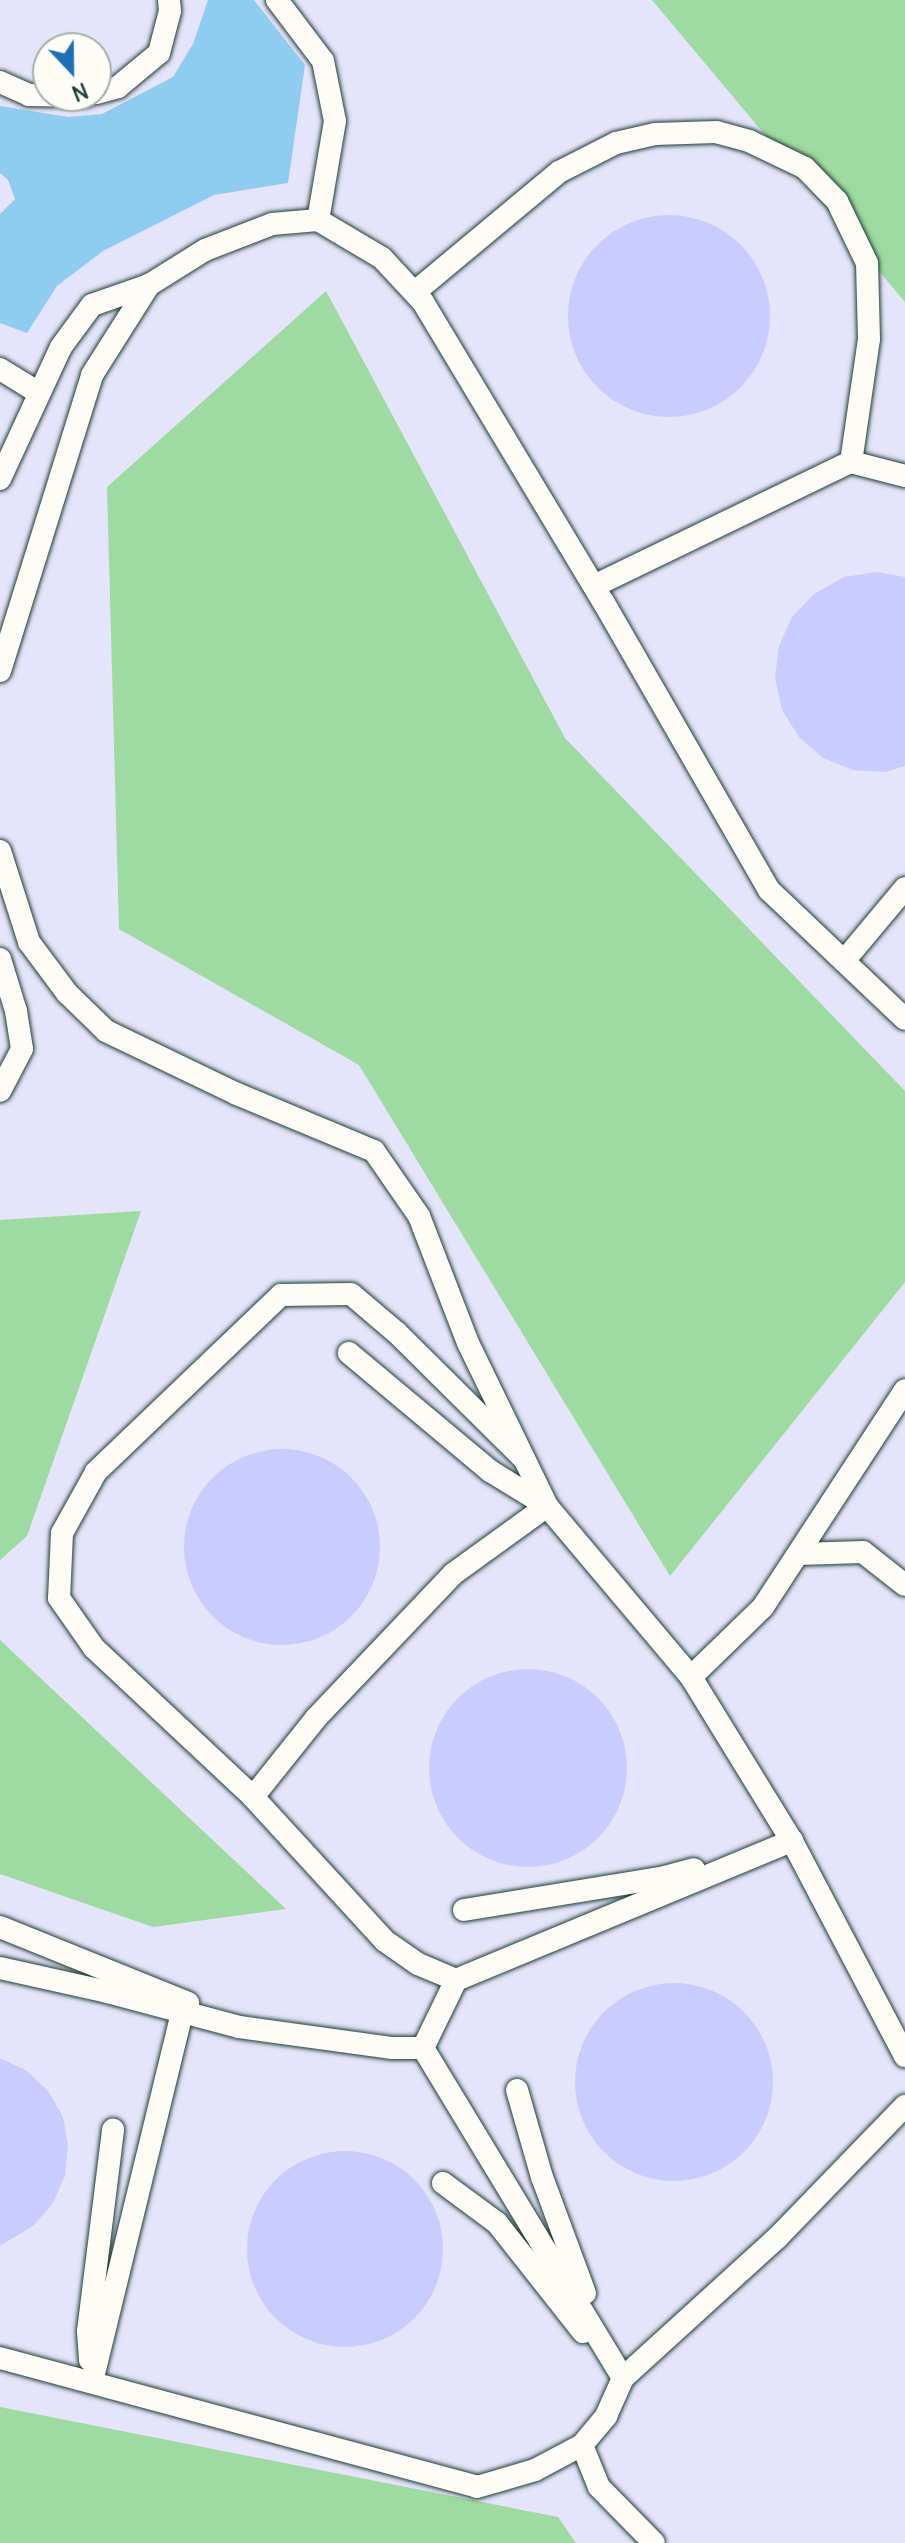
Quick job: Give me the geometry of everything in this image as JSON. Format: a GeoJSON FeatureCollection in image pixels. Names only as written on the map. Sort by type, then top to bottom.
{"type":"FeatureCollection","features":[{"type":"Feature","properties":{"kind":"lane"},"geometry":{"type":"LineString","coordinates":[[112,89],[159,53],[170,11],[169,0]]}},
{"type":"Feature","properties":{"kind":"lane"},"geometry":{"type":"LineString","coordinates":[[277,0],[323,61],[335,121],[318,220]]}},
{"type":"Feature","properties":{"kind":"lane"},"geometry":{"type":"LineString","coordinates":[[0,82],[32,95]]}},
{"type":"Feature","properties":{"kind":"lane"},"geometry":{"type":"LineString","coordinates":[[415,292],[559,172],[616,143],[655,134],[716,132],[749,141],[805,168],[837,201],[867,263],[869,339],[851,462]]}},
{"type":"Feature","properties":{"kind":"lane"},"geometry":{"type":"LineString","coordinates":[[0,479],[61,347],[92,305],[149,285],[205,250],[272,224],[318,220],[382,258],[415,292],[594,586],[769,890],[905,1019]]}},
{"type":"Feature","properties":{"kind":"lane"},"geometry":{"type":"LineString","coordinates":[[0,671],[92,375],[149,285]]}},
{"type":"Feature","properties":{"kind":"lane"},"geometry":{"type":"LineString","coordinates":[[0,369],[39,393],[0,379]]}},
{"type":"Feature","properties":{"kind":"lane"},"geometry":{"type":"LineString","coordinates":[[594,586],[851,462],[905,476]]}},
{"type":"Feature","properties":{"kind":"lane"},"geometry":{"type":"LineString","coordinates":[[0,851],[29,942],[67,993],[106,1031],[237,1094],[374,1151],[419,1216],[468,1343],[547,1506],[691,1677],[792,1841],[905,2056]]}},
{"type":"Feature","properties":{"kind":"lane"},"geometry":{"type":"LineString","coordinates":[[844,961],[905,888]]}},
{"type":"Feature","properties":{"kind":"lane"},"geometry":{"type":"LineString","coordinates":[[0,959],[16,1011],[22,1049],[0,1091]]}},
{"type":"Feature","properties":{"kind":"lane"},"geometry":{"type":"LineString","coordinates":[[456,1980],[418,1964],[385,1941],[253,1797],[94,1648],[59,1598],[62,1533],[96,1472],[281,1295],[351,1294],[407,1342],[524,1459]]}},
{"type":"Feature","properties":{"kind":"lane"},"geometry":{"type":"LineString","coordinates":[[349,1353],[490,1471],[547,1506]]}},
{"type":"Feature","properties":{"kind":"lane"},"geometry":{"type":"LineString","coordinates":[[691,1677],[763,1607],[905,1390]]}},
{"type":"Feature","properties":{"kind":"lane"},"geometry":{"type":"LineString","coordinates":[[253,1797],[316,1718],[453,1574],[547,1506]]}},
{"type":"Feature","properties":{"kind":"lane"},"geometry":{"type":"LineString","coordinates":[[799,1554],[863,1552],[905,1585]]}},
{"type":"Feature","properties":{"kind":"lane"},"geometry":{"type":"LineString","coordinates":[[464,1910],[665,1877],[792,1841]]}},
{"type":"Feature","properties":{"kind":"lane"},"geometry":{"type":"LineString","coordinates":[[423,2048],[456,1980],[792,1841]]}},
{"type":"Feature","properties":{"kind":"lane"},"geometry":{"type":"LineString","coordinates":[[0,1927],[160,1989],[239,2027]]}},
{"type":"Feature","properties":{"kind":"lane"},"geometry":{"type":"LineString","coordinates":[[0,1968],[239,2027],[393,2048],[423,2048]]}},
{"type":"Feature","properties":{"kind":"lane"},"geometry":{"type":"LineString","coordinates":[[92,2382],[182,2012]]}},
{"type":"Feature","properties":{"kind":"lane"},"geometry":{"type":"LineString","coordinates":[[423,2048],[623,2378]]}},
{"type":"Feature","properties":{"kind":"lane"},"geometry":{"type":"LineString","coordinates":[[517,2090],[572,2264],[623,2378]]}},
{"type":"Feature","properties":{"kind":"lane"},"geometry":{"type":"LineString","coordinates":[[0,2358],[477,2487],[535,2470],[582,2445],[606,2416],[623,2378],[777,2238],[905,2106]]}},
{"type":"Feature","properties":{"kind":"lane"},"geometry":{"type":"LineString","coordinates":[[92,2382],[88,2331],[113,2130]]}},
{"type":"Feature","properties":{"kind":"lane"},"geometry":{"type":"LineString","coordinates":[[443,2183],[497,2223],[550,2294],[623,2378]]}},
{"type":"Feature","properties":{"kind":"lane"},"geometry":{"type":"LineString","coordinates":[[582,2445],[599,2487],[654,2543]]}},
{"type":"Feature","properties":{"kind":"shaded area"},"geometry":{"type":"Polygon","coordinates":[[[0,0],[905,0],[905,2543],[0,2543],[0,0]]]}},
{"type":"Feature","properties":{"kind":"green space"},"geometry":{"type":"Polygon","coordinates":[[[652,0],[905,0],[905,302],[652,0]]]}},
{"type":"Feature","properties":{"kind":"green space"},"geometry":{"type":"Polygon","coordinates":[[[326,291],[565,738],[905,1091],[905,1282],[670,1576],[359,1065],[119,929],[107,487],[326,291]]]}},
{"type":"Feature","properties":{"kind":"green space"},"geometry":{"type":"Polygon","coordinates":[[[141,1211],[27,1536],[0,1560],[0,1220],[141,1211]]]}},
{"type":"Feature","properties":{"kind":"green space"},"geometry":{"type":"Polygon","coordinates":[[[0,1640],[286,1909],[153,1927],[0,1874],[0,1640]]]}},
{"type":"Feature","properties":{"kind":"green space"},"geometry":{"type":"Polygon","coordinates":[[[0,2407],[558,2517],[576,2543],[0,2543],[0,2407]]]}},
{"type":"Feature","properties":{"kind":"water"},"geometry":{"type":"Polygon","coordinates":[[[208,0],[254,0],[305,65],[288,183],[214,195],[103,251],[57,286],[27,333],[0,323],[0,214],[15,199],[8,180],[0,173],[0,106],[68,117],[112,112],[112,109],[173,77],[193,44],[208,0]]]}},
{"type":"Feature","properties":{"kind":"building"},"geometry":{"type":"Polygon","coordinates":[[[669,215],[708,223],[740,245],[762,277],[770,316],[762,355],[740,387],[708,409],[669,417],[630,409],[598,387],[576,355],[568,316],[576,277],[598,245],[630,223],[669,215]]]}},
{"type":"Feature","properties":{"kind":"building"},"geometry":{"type":"Polygon","coordinates":[[[877,572],[905,577],[905,766],[885,772],[853,770],[823,758],[799,737],[782,710],[775,678],[779,646],[792,617],[814,594],[844,577],[877,572]]]}},
{"type":"Feature","properties":{"kind":"building"},"geometry":{"type":"Polygon","coordinates":[[[282,1449],[320,1456],[337,1465],[351,1478],[364,1492],[373,1509],[380,1547],[373,1585],[364,1602],[351,1616],[337,1629],[320,1638],[282,1645],[244,1638],[227,1629],[213,1616],[200,1602],[191,1585],[184,1547],[191,1509],[200,1492],[213,1478],[227,1465],[244,1456],[282,1449]]]}},
{"type":"Feature","properties":{"kind":"building"},"geometry":{"type":"Polygon","coordinates":[[[528,1669],[566,1676],[598,1698],[620,1730],[627,1768],[620,1806],[598,1838],[566,1860],[528,1867],[490,1860],[458,1838],[436,1806],[429,1768],[436,1730],[458,1698],[490,1676],[528,1669]]]}},
{"type":"Feature","properties":{"kind":"building"},"geometry":{"type":"Polygon","coordinates":[[[674,1983],[712,1991],[744,2012],[765,2044],[773,2082],[765,2120],[744,2152],[712,2173],[674,2181],[636,2173],[604,2152],[583,2120],[575,2082],[583,2044],[604,2012],[636,1991],[674,1983]]]}},
{"type":"Feature","properties":{"kind":"building"},"geometry":{"type":"Polygon","coordinates":[[[0,2058],[27,2071],[48,2091],[63,2117],[68,2146],[65,2176],[53,2203],[34,2225],[0,2246],[0,2058]]]}},
{"type":"Feature","properties":{"kind":"building"},"geometry":{"type":"Polygon","coordinates":[[[345,2151],[383,2158],[414,2180],[436,2211],[443,2249],[436,2287],[414,2318],[383,2340],[345,2347],[307,2340],[276,2318],[254,2287],[247,2249],[254,2211],[276,2180],[307,2158],[345,2151]]]}}]}
